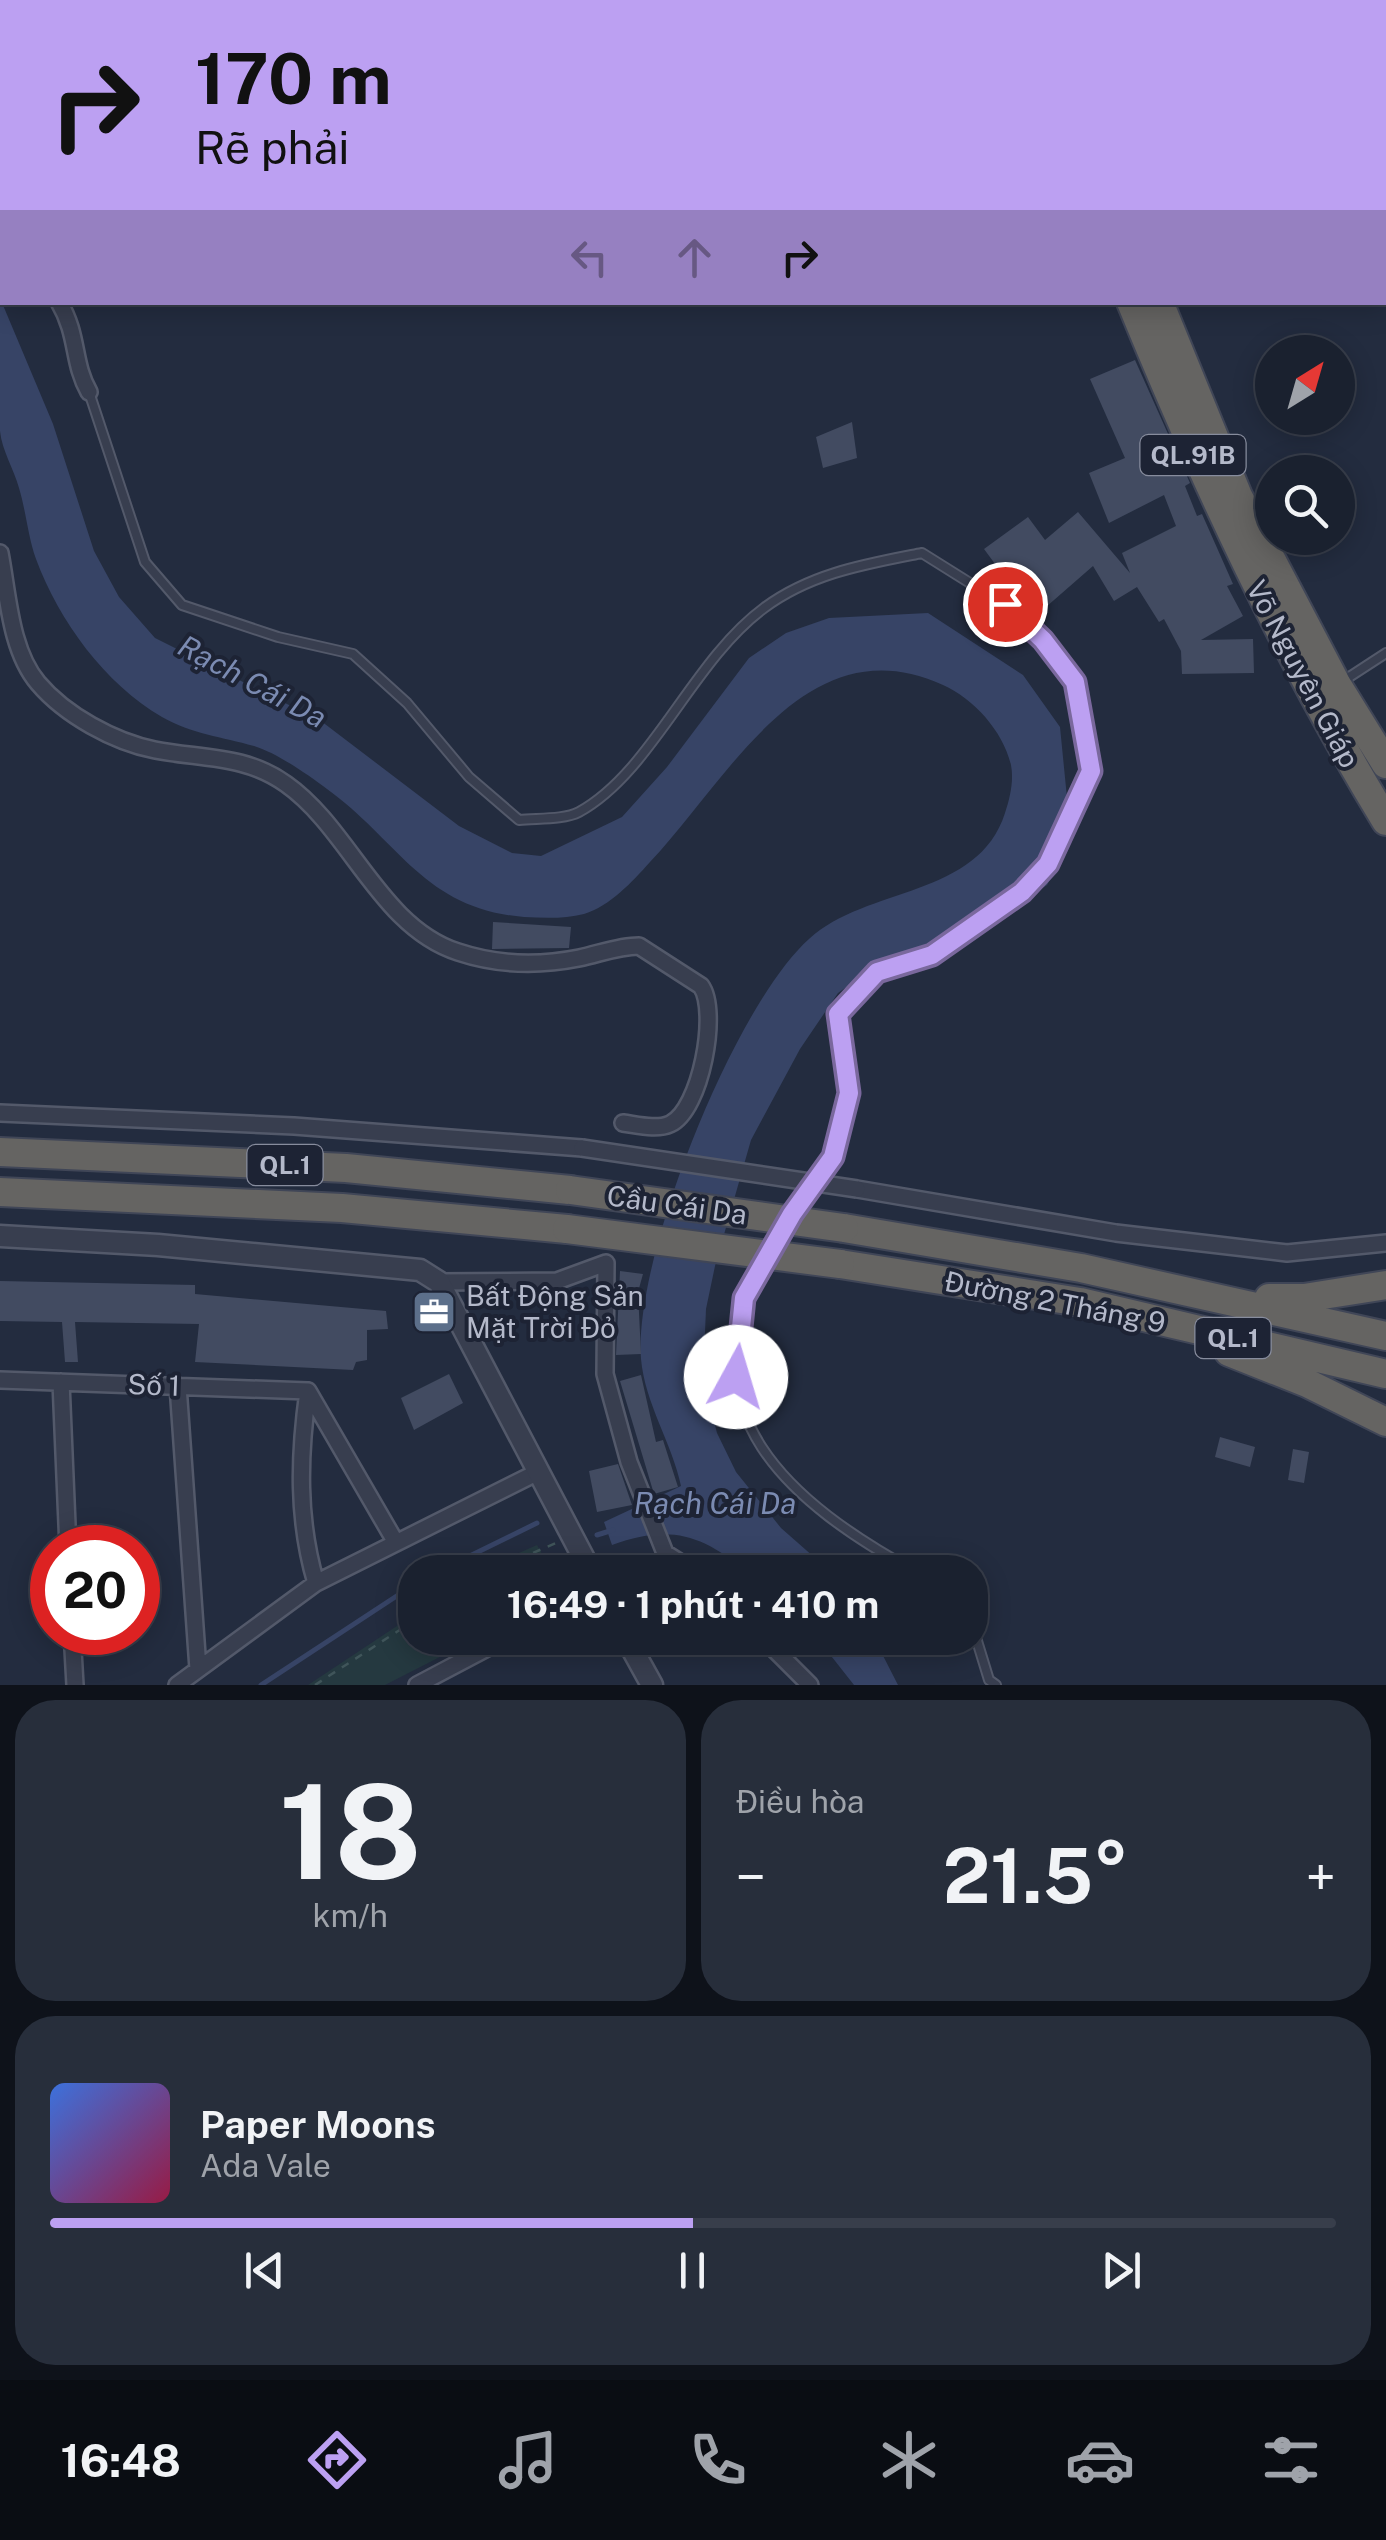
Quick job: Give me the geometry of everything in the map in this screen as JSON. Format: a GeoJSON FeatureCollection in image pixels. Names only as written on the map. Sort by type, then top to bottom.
{"type":"FeatureCollection","features":[{"type":"Feature","properties":{"kind":"highway","name":"Võ Nguyên Giáp"},"geometry":{"type":"LineString","coordinates":[[1132,305],[1202,476],[1263,604],[1386,821]]}},
{"type":"Feature","properties":{"kind":"highway","name":"Võ Nguyên Giáp"},"geometry":{"type":"LineString","coordinates":[[1160,305],[1238,496],[1336,685],[1386,764]]}},
{"type":"Feature","properties":{"kind":"highway","name":"Cầu Cái Da"},"geometry":{"type":"LineString","coordinates":[[0,1152],[346,1168],[570,1190],[844,1228]]}},
{"type":"Feature","properties":{"kind":"highway","name":"Cầu Cái Da"},"geometry":{"type":"LineString","coordinates":[[0,1192],[342,1208],[567,1230],[840,1264]]}},
{"type":"Feature","properties":{"kind":"highway","name":"Đường 2 Tháng 9"},"geometry":{"type":"LineString","coordinates":[[844,1228],[1081,1268],[1386,1336]]}},
{"type":"Feature","properties":{"kind":"highway","name":"Đường 2 Tháng 9"},"geometry":{"type":"LineString","coordinates":[[840,1264],[1080,1302],[1386,1374]]}},
{"type":"Feature","properties":{"kind":"highway"},"geometry":{"type":"LineString","coordinates":[[1081,1268],[1244,1297],[1304,1298],[1386,1285]]}},
{"type":"Feature","properties":{"kind":"highway"},"geometry":{"type":"LineString","coordinates":[[1080,1302],[1244,1358],[1386,1422]]}},
{"type":"Feature","properties":{"kind":"street"},"geometry":{"type":"LineString","coordinates":[[61,305],[74,328],[81,376],[88,392]]}},
{"type":"Feature","properties":{"kind":"street"},"geometry":{"type":"LineString","coordinates":[[0,553],[25,664],[54,699],[90,724],[142,747],[231,758],[284,782],[317,812],[408,921],[442,946],[488,959],[527,963],[638,946],[704,990],[706,1044],[698,1088],[686,1111],[660,1127],[623,1123]]}},
{"type":"Feature","properties":{"kind":"street"},"geometry":{"type":"LineString","coordinates":[[0,1113],[294,1126],[582,1148],[1116,1233],[1287,1253],[1386,1242]]}},
{"type":"Feature","properties":{"kind":"street"},"geometry":{"type":"LineString","coordinates":[[0,1236],[386,1264],[420,1270],[439,1282],[582,1555]]}},
{"type":"Feature","properties":{"kind":"street"},"geometry":{"type":"LineString","coordinates":[[439,1282],[557,1281],[606,1263],[605,1374],[641,1498],[668,1555]]}},
{"type":"Feature","properties":{"kind":"street","name":"Số 1"},"geometry":{"type":"LineString","coordinates":[[0,1380],[308,1390]]}},
{"type":"Feature","properties":{"kind":"street"},"geometry":{"type":"LineString","coordinates":[[60,1382],[67,1525]]}},
{"type":"Feature","properties":{"kind":"street"},"geometry":{"type":"LineString","coordinates":[[178,1386],[198,1669]]}},
{"type":"Feature","properties":{"kind":"street"},"geometry":{"type":"LineString","coordinates":[[308,1390],[395,1541]]}},
{"type":"Feature","properties":{"kind":"street"},"geometry":{"type":"LineString","coordinates":[[308,1390],[299,1459],[307,1551],[316,1582]]}},
{"type":"Feature","properties":{"kind":"street"},"geometry":{"type":"LineString","coordinates":[[177,1685],[316,1582],[538,1472]]}},
{"type":"Feature","properties":{"kind":"street"},"geometry":{"type":"LineString","coordinates":[[73,1655],[75,1685]]}},
{"type":"Feature","properties":{"kind":"street"},"geometry":{"type":"LineString","coordinates":[[417,1685],[474,1655]]}},
{"type":"Feature","properties":{"kind":"street"},"geometry":{"type":"LineString","coordinates":[[635,1655],[652,1685]]}},
{"type":"Feature","properties":{"kind":"street"},"geometry":{"type":"LineString","coordinates":[[780,1655],[810,1685]]}},
{"type":"Feature","properties":{"kind":"lane"},"geometry":{"type":"LineString","coordinates":[[88,392],[145,562],[182,605],[278,637],[353,654],[408,702],[468,777],[519,820],[578,813],[627,772],[712,656],[764,607],[833,571],[922,553],[1005,604],[1043,640],[1075,682],[1091,771],[1069,823],[1048,864],[1022,892],[932,955],[877,972],[838,1014],[849,1093],[833,1157],[783,1231]]}},
{"type":"Feature","properties":{"kind":"lane"},"geometry":{"type":"LineString","coordinates":[[1336,685],[1386,654]]}},
{"type":"Feature","properties":{"kind":"lane"},"geometry":{"type":"LineString","coordinates":[[773,1248],[744,1298],[736,1377],[745,1420],[782,1479],[833,1523],[887,1555]]}},
{"type":"Feature","properties":{"kind":"lane"},"geometry":{"type":"LineString","coordinates":[[982,1655],[990,1680],[996,1685]]}},
{"type":"Feature","properties":{"kind":"path"},"geometry":{"type":"LineString","coordinates":[[528,1555],[572,1536]]}},
{"type":"Feature","properties":{"kind":"path"},"geometry":{"type":"LineString","coordinates":[[315,1685],[398,1631]]}},
{"type":"Feature","properties":{"kind":"shaded area"},"geometry":{"type":"Polygon","coordinates":[[[537,1545],[543,1555],[514,1555],[537,1545]]]}},
{"type":"Feature","properties":{"kind":"shaded area"},"geometry":{"type":"Polygon","coordinates":[[[398,1625],[398,1655],[444,1655],[385,1685],[308,1685],[398,1625]]]}},
{"type":"Feature","properties":{"kind":"water","name":"Rạch Cái Da"},"geometry":{"type":"Polygon","coordinates":[[[3,305],[53,424],[94,551],[119,597],[155,638],[321,721],[459,826],[512,853],[541,856],[622,817],[667,767],[749,658],[786,633],[829,618],[928,613],[1023,675],[1060,727],[1069,818],[1063,857],[1047,885],[944,952],[855,981],[838,993],[800,1049],[751,1140],[715,1266],[706,1309],[703,1379],[717,1433],[736,1472],[781,1528],[812,1555],[725,1555],[700,1541],[668,1534],[612,1545],[604,1522],[681,1486],[643,1376],[643,1315],[653,1261],[694,1137],[721,1075],[780,972],[809,939],[833,922],[946,876],[971,861],[991,841],[1005,813],[1012,777],[1007,752],[994,728],[976,708],[943,685],[894,671],[851,674],[811,691],[775,719],[741,753],[643,870],[603,905],[577,916],[562,917],[524,917],[490,911],[437,887],[352,809],[282,759],[254,746],[173,723],[141,703],[103,669],[71,628],[46,582],[1,438],[3,305]]]}},
{"type":"Feature","properties":{"kind":"water"},"geometry":{"type":"Polygon","coordinates":[[[830,1655],[883,1655],[898,1685],[854,1685],[830,1655]]]}},
{"type":"Feature","properties":{"kind":"building"},"geometry":{"type":"Polygon","coordinates":[[[1135,360],[1190,483],[1185,486],[1197,516],[1202,514],[1233,584],[1227,586],[1243,616],[1201,640],[1253,639],[1254,673],[1182,674],[1181,651],[1164,619],[1159,622],[1137,587],[1114,601],[1093,566],[1046,607],[1007,562],[998,568],[984,549],[1028,517],[1045,540],[1078,512],[1130,573],[1122,553],[1176,526],[1164,495],[1109,523],[1089,473],[1125,458],[1090,379],[1135,360]]]}},
{"type":"Feature","properties":{"kind":"building"},"geometry":{"type":"Polygon","coordinates":[[[852,422],[857,458],[823,468],[816,437],[852,422]]]}},
{"type":"Feature","properties":{"kind":"building"},"geometry":{"type":"Polygon","coordinates":[[[493,922],[571,927],[569,948],[492,949],[493,922]]]}},
{"type":"Feature","properties":{"kind":"building"},"geometry":{"type":"Polygon","coordinates":[[[620,1271],[643,1274],[638,1292],[641,1354],[616,1355],[620,1271]]]}},
{"type":"Feature","properties":{"kind":"building"},"geometry":{"type":"Polygon","coordinates":[[[0,1281],[195,1285],[195,1294],[386,1311],[388,1329],[367,1330],[367,1360],[356,1362],[353,1370],[195,1362],[199,1324],[75,1322],[78,1362],[65,1362],[62,1322],[0,1321],[0,1281]]]}},
{"type":"Feature","properties":{"kind":"building"},"geometry":{"type":"Polygon","coordinates":[[[449,1374],[463,1403],[414,1430],[401,1398],[449,1374]]]}},
{"type":"Feature","properties":{"kind":"building"},"geometry":{"type":"Polygon","coordinates":[[[641,1375],[656,1442],[663,1440],[678,1487],[654,1494],[620,1381],[641,1375]]]}},
{"type":"Feature","properties":{"kind":"building"},"geometry":{"type":"Polygon","coordinates":[[[1220,1437],[1255,1447],[1250,1467],[1215,1457],[1220,1437]]]}},
{"type":"Feature","properties":{"kind":"building"},"geometry":{"type":"Polygon","coordinates":[[[1293,1449],[1309,1452],[1304,1483],[1288,1480],[1293,1449]]]}},
{"type":"Feature","properties":{"kind":"building"},"geometry":{"type":"Polygon","coordinates":[[[618,1464],[632,1505],[597,1512],[589,1471],[618,1464]]]}},
{"type":"Feature","properties":{"kind":"waterway"},"geometry":{"type":"LineString","coordinates":[[472,1555],[537,1523]]}},
{"type":"Feature","properties":{"kind":"waterway"},"geometry":{"type":"LineString","coordinates":[[597,1535],[613,1530]]}},
{"type":"Feature","properties":{"kind":"waterway"},"geometry":{"type":"LineString","coordinates":[[261,1685],[398,1595]]}},
{"type":"Feature","properties":{"kind":"place","name":"Bất Động Sản Mặt Trời Đỏ"},"geometry":{"type":"Point","coordinates":[434,1312]}},
{"type":"Feature","properties":{"kind":"route"},"geometry":{"type":"LineString","coordinates":[[736,1377],[744,1298],[792,1214],[833,1157],[849,1093],[838,1014],[877,972],[932,955],[1022,892],[1048,864],[1091,771],[1075,682],[1043,640],[1005,604]]}}]}
